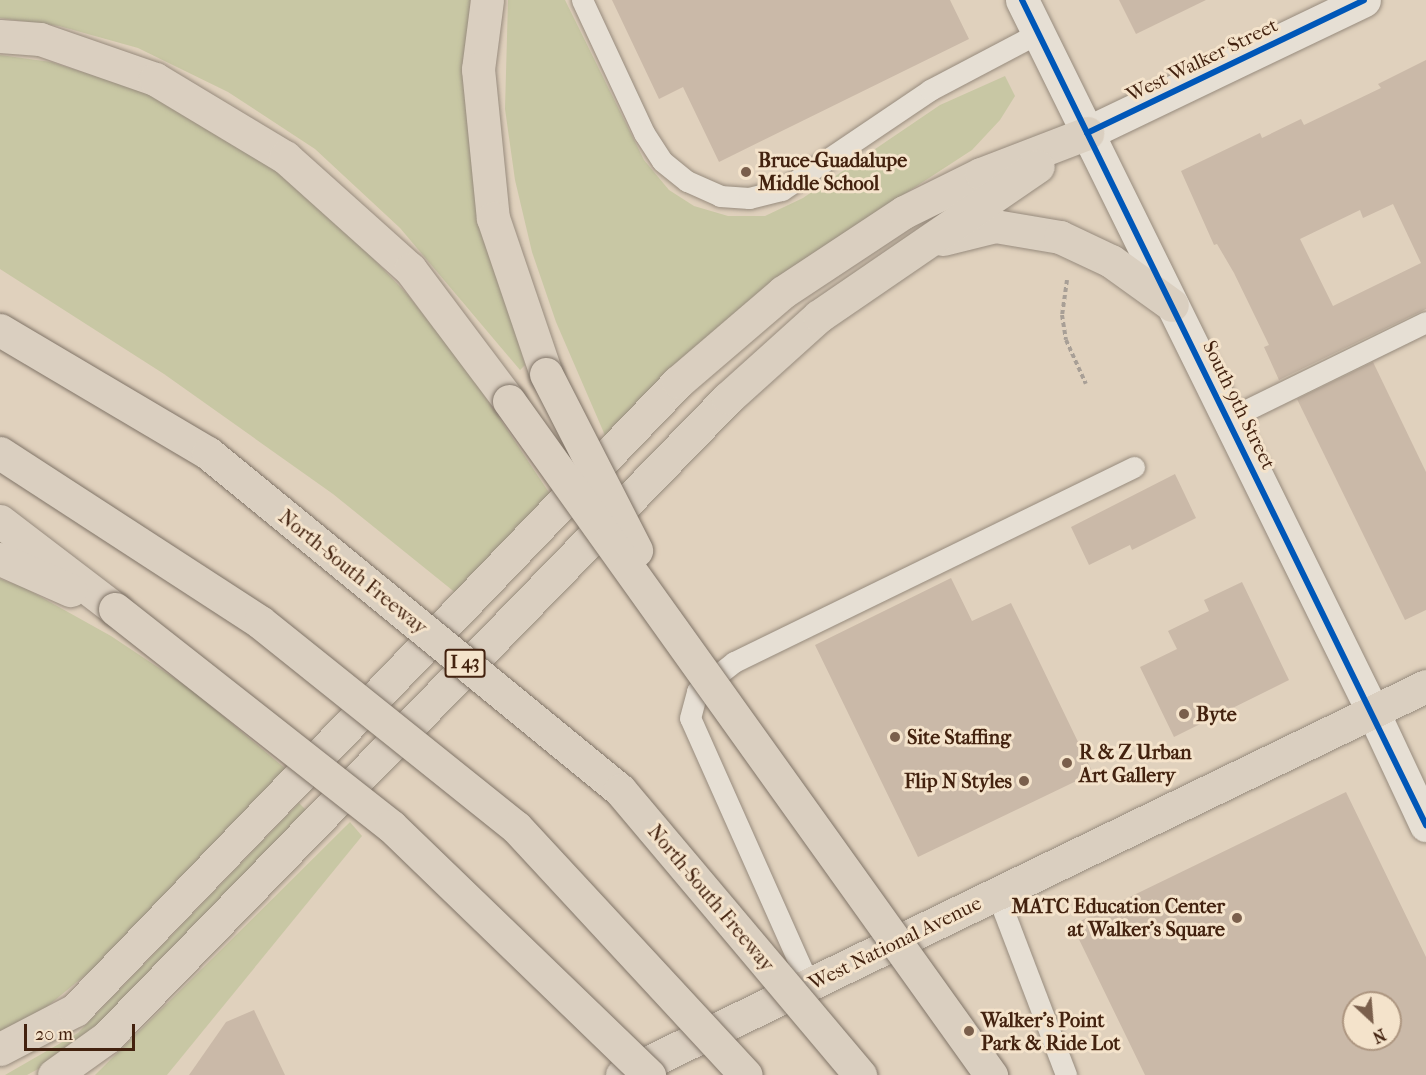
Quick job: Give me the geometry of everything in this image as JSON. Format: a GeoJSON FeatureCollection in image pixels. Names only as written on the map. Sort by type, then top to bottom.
{"type":"FeatureCollection","features":[{"type":"Feature","properties":{"kind":"main road"},"geometry":{"type":"LineString","coordinates":[[487,0],[478,69],[493,218],[546,374],[685,645]]}},
{"type":"Feature","properties":{"kind":"main road"},"geometry":{"type":"LineString","coordinates":[[0,36],[40,39],[155,79],[285,157],[410,268],[685,645],[991,1075]]}},
{"type":"Feature","properties":{"kind":"main road"},"geometry":{"type":"LineString","coordinates":[[54,1075],[107,1037],[728,398],[819,316],[1087,133]]}},
{"type":"Feature","properties":{"kind":"main road"},"geometry":{"type":"LineString","coordinates":[[0,1049],[75,1010],[678,382],[783,292],[904,212],[981,174],[1087,133]]}},
{"type":"Feature","properties":{"kind":"main road"},"geometry":{"type":"LineString","coordinates":[[921,245],[995,226],[1060,237],[1111,261],[1172,305]]}},
{"type":"Feature","properties":{"kind":"main road","name":"North-South Freeway"},"geometry":{"type":"LineString","coordinates":[[0,330],[208,453],[620,790],[860,1075]]}},
{"type":"Feature","properties":{"kind":"main road"},"geometry":{"type":"LineString","coordinates":[[0,453],[260,622],[516,827],[746,1075]]}},
{"type":"Feature","properties":{"kind":"main road"},"geometry":{"type":"LineString","coordinates":[[0,520],[391,826],[649,1075]]}},
{"type":"Feature","properties":{"kind":"main road"},"geometry":{"type":"LineString","coordinates":[[0,559],[115,609]]}},
{"type":"Feature","properties":{"kind":"main road","name":"West National Avenue"},"geometry":{"type":"LineString","coordinates":[[622,1075],[1426,686]]}},
{"type":"Feature","properties":{"kind":"street","name":"South 9th Street"},"geometry":{"type":"LineString","coordinates":[[1022,0],[1373,712],[1426,825]]}},
{"type":"Feature","properties":{"kind":"street","name":"West Walker Street"},"geometry":{"type":"LineString","coordinates":[[1087,133],[1364,0]]}},
{"type":"Feature","properties":{"kind":"lane"},"geometry":{"type":"LineString","coordinates":[[582,0],[644,132],[662,161],[687,182],[712,192],[749,198],[782,190],[930,90],[1038,33]]}},
{"type":"Feature","properties":{"kind":"lane"},"geometry":{"type":"LineString","coordinates":[[1228,419],[1426,322]]}},
{"type":"Feature","properties":{"kind":"lane"},"geometry":{"type":"LineString","coordinates":[[809,985],[690,718],[697,691],[734,662],[1134,466]]}},
{"type":"Feature","properties":{"kind":"lane"},"geometry":{"type":"LineString","coordinates":[[998,894],[1066,1075]]}},
{"type":"Feature","properties":{"kind":"path"},"geometry":{"type":"LineString","coordinates":[[1068,276],[1062,315],[1066,340],[1086,384]]}},
{"type":"Feature","properties":{"kind":"green space"},"geometry":{"type":"Polygon","coordinates":[[[0,0],[470,0],[467,101],[502,289],[525,365],[520,370],[400,228],[315,149],[228,92],[138,48],[59,26],[0,18],[0,0]]]}},
{"type":"Feature","properties":{"kind":"green space"},"geometry":{"type":"Polygon","coordinates":[[[508,0],[565,0],[644,160],[669,190],[694,206],[728,216],[765,216],[803,198],[940,105],[1005,76],[1015,96],[1000,120],[972,150],[777,277],[607,440],[556,322],[532,252],[515,180],[505,109],[508,0]]]}},
{"type":"Feature","properties":{"kind":"green space"},"geometry":{"type":"Polygon","coordinates":[[[0,55],[51,62],[139,90],[216,126],[284,175],[342,226],[407,294],[466,368],[552,497],[457,594],[333,494],[164,374],[0,269],[0,55]]]}},
{"type":"Feature","properties":{"kind":"green space"},"geometry":{"type":"Polygon","coordinates":[[[0,579],[23,587],[111,636],[192,690],[287,770],[95,967],[43,1010],[0,1033],[0,579]]]}},
{"type":"Feature","properties":{"kind":"green space"},"geometry":{"type":"Polygon","coordinates":[[[299,803],[309,813],[102,1024],[53,1061],[27,1075],[5,1075],[78,1033],[299,803]]]}},
{"type":"Feature","properties":{"kind":"green space"},"geometry":{"type":"Polygon","coordinates":[[[350,822],[362,836],[167,1075],[95,1075],[350,822]]]}},
{"type":"Feature","properties":{"kind":"building"},"geometry":{"type":"Polygon","coordinates":[[[612,0],[950,0],[969,39],[719,162],[683,87],[659,99],[612,0]]]}},
{"type":"Feature","properties":{"kind":"building"},"geometry":{"type":"Polygon","coordinates":[[[1119,0],[1206,0],[1136,34],[1119,0]]]}},
{"type":"Feature","properties":{"kind":"building"},"geometry":{"type":"Polygon","coordinates":[[[1426,60],[1426,309],[1279,380],[1264,347],[1269,345],[1234,273],[1217,244],[1214,245],[1181,171],[1260,133],[1262,138],[1301,119],[1304,125],[1381,88],[1378,84],[1426,60]],[[1393,204],[1363,218],[1360,210],[1300,239],[1333,306],[1421,263],[1393,204]]]}},
{"type":"Feature","properties":{"kind":"building"},"geometry":{"type":"Polygon","coordinates":[[[1373,362],[1426,472],[1426,610],[1405,620],[1297,399],[1373,362]]]}},
{"type":"Feature","properties":{"kind":"building"},"geometry":{"type":"Polygon","coordinates":[[[1175,474],[1196,518],[1132,550],[1130,545],[1089,565],[1071,527],[1175,474]]]}},
{"type":"Feature","properties":{"kind":"building"},"geometry":{"type":"Polygon","coordinates":[[[951,578],[972,621],[1011,603],[1093,773],[918,857],[815,645],[951,578]]]}},
{"type":"Feature","properties":{"kind":"building"},"geometry":{"type":"Polygon","coordinates":[[[1242,582],[1289,680],[1174,737],[1140,667],[1177,649],[1168,631],[1209,611],[1204,600],[1242,582]]]}},
{"type":"Feature","properties":{"kind":"building","name":"MATC Education Center at Walker's Square"},"geometry":{"type":"Polygon","coordinates":[[[1346,792],[1426,957],[1426,1075],[1145,1075],[1072,925],[1346,792]]]}},
{"type":"Feature","properties":{"kind":"building"},"geometry":{"type":"Polygon","coordinates":[[[254,1010],[285,1075],[189,1075],[226,1022],[254,1010]]]}},
{"type":"Feature","properties":{"kind":"cycle path"},"geometry":{"type":"LineString","coordinates":[[1022,0],[1426,825]]}},
{"type":"Feature","properties":{"kind":"cycle path"},"geometry":{"type":"LineString","coordinates":[[1087,133],[1364,0]]}},
{"type":"Feature","properties":{"kind":"place","name":"Bruce-Guadalupe Middle School"},"geometry":{"type":"Point","coordinates":[746,172]}},
{"type":"Feature","properties":{"kind":"place","name":"Byte"},"geometry":{"type":"Point","coordinates":[1184,714]}},
{"type":"Feature","properties":{"kind":"place","name":"Site Staffing"},"geometry":{"type":"Point","coordinates":[895,737]}},
{"type":"Feature","properties":{"kind":"place","name":"R & Z Urban Art Gallery"},"geometry":{"type":"Point","coordinates":[1067,763]}},
{"type":"Feature","properties":{"kind":"place","name":"Flip N Styles"},"geometry":{"type":"Point","coordinates":[1024,781]}},
{"type":"Feature","properties":{"kind":"place","name":"MATC Education Center at Walker's Square"},"geometry":{"type":"Point","coordinates":[1237,918]}},
{"type":"Feature","properties":{"kind":"place","name":"Walker's Point Park & Ride Lot"},"geometry":{"type":"Point","coordinates":[969,1031]}}]}
